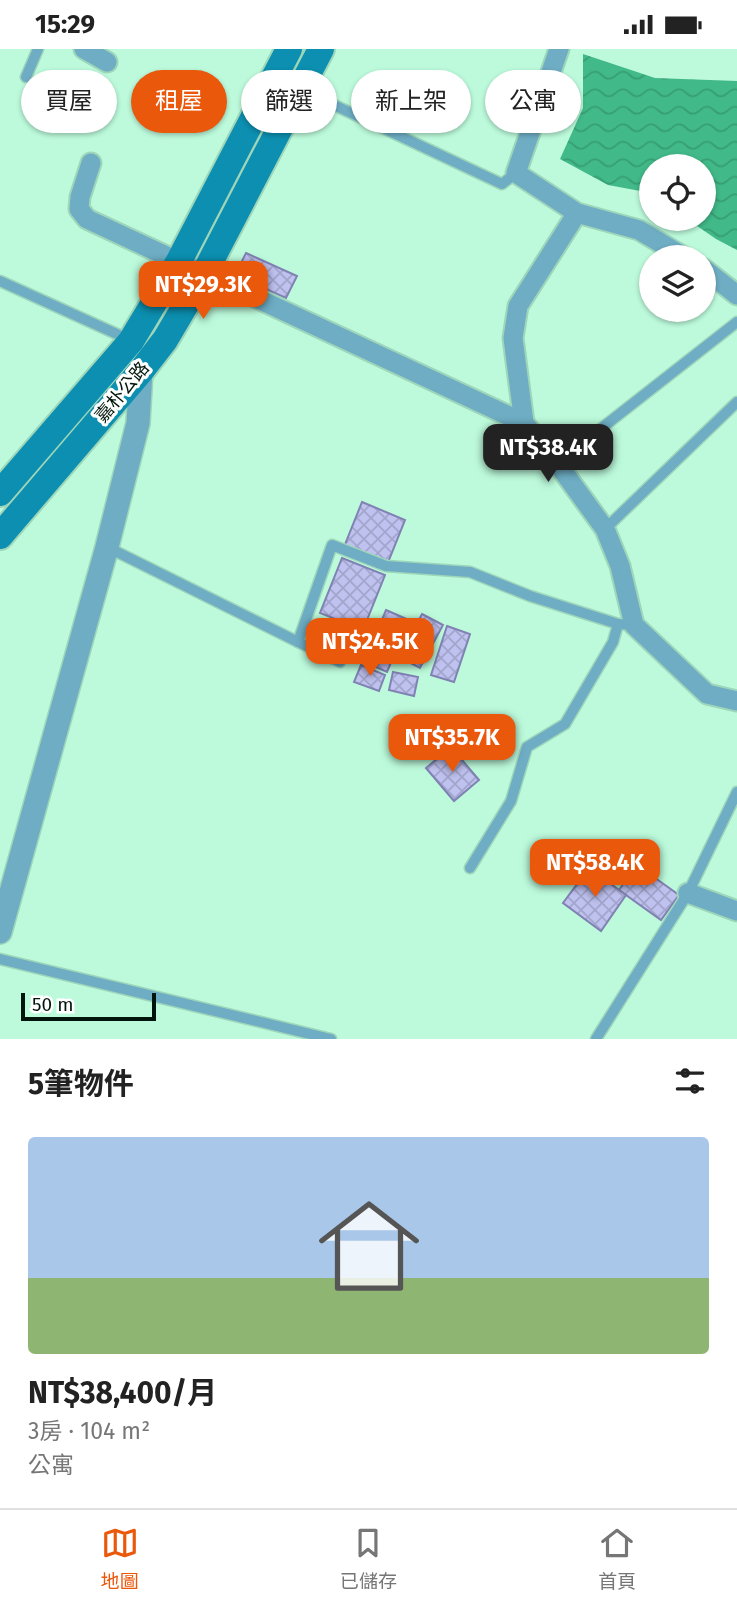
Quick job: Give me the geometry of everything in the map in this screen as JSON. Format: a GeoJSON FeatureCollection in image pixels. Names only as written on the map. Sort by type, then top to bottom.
{"type":"FeatureCollection","features":[{"type":"Feature","properties":{"kind":"main road","name":"嘉朴公路"},"geometry":{"type":"LineString","coordinates":[[0,493],[131,341],[179,261],[289,49]]}},
{"type":"Feature","properties":{"kind":"main road","name":"嘉朴公路"},"geometry":{"type":"LineString","coordinates":[[310,70],[321,49]]}},
{"type":"Feature","properties":{"kind":"main road","name":"嘉朴公路"},"geometry":{"type":"LineString","coordinates":[[0,536],[141,372],[165,340],[204,274],[277,133]]}},
{"type":"Feature","properties":{"kind":"street"},"geometry":{"type":"LineString","coordinates":[[84,49],[107,62]]}},
{"type":"Feature","properties":{"kind":"street"},"geometry":{"type":"LineString","coordinates":[[557,50],[516,173],[577,213],[639,230],[664,245]]}},
{"type":"Feature","properties":{"kind":"street"},"geometry":{"type":"LineString","coordinates":[[91,163],[79,209],[87,219],[524,423],[605,529],[620,566],[626,625],[707,694],[737,701]]}},
{"type":"Feature","properties":{"kind":"street"},"geometry":{"type":"LineString","coordinates":[[524,423],[513,338],[518,306],[577,213]]}},
{"type":"Feature","properties":{"kind":"street"},"geometry":{"type":"LineString","coordinates":[[716,278],[737,295]]}},
{"type":"Feature","properties":{"kind":"street"},"geometry":{"type":"LineString","coordinates":[[0,932],[107,547],[138,423],[141,372],[131,341]]}},
{"type":"Feature","properties":{"kind":"street"},"geometry":{"type":"LineString","coordinates":[[688,893],[737,911]]}},
{"type":"Feature","properties":{"kind":"lane"},"geometry":{"type":"LineString","coordinates":[[29,70],[38,49]]}},
{"type":"Feature","properties":{"kind":"lane"},"geometry":{"type":"LineString","coordinates":[[337,106],[502,184],[516,173]]}},
{"type":"Feature","properties":{"kind":"lane"},"geometry":{"type":"LineString","coordinates":[[0,281],[131,341]]}},
{"type":"Feature","properties":{"kind":"lane"},"geometry":{"type":"LineString","coordinates":[[557,463],[737,322]]}},
{"type":"Feature","properties":{"kind":"lane"},"geometry":{"type":"LineString","coordinates":[[605,529],[737,402]]}},
{"type":"Feature","properties":{"kind":"lane"},"geometry":{"type":"LineString","coordinates":[[298,642],[332,545],[386,566],[470,572],[530,596],[626,625],[613,642],[565,724],[527,747],[511,801],[470,868]]}},
{"type":"Feature","properties":{"kind":"lane"},"geometry":{"type":"LineString","coordinates":[[107,547],[340,662]]}},
{"type":"Feature","properties":{"kind":"lane"},"geometry":{"type":"LineString","coordinates":[[596,1039],[688,893],[737,792]]}},
{"type":"Feature","properties":{"kind":"lane"},"geometry":{"type":"LineString","coordinates":[[0,958],[331,1039]]}},
{"type":"Feature","properties":{"kind":"water"},"geometry":{"type":"Polygon","coordinates":[[[583,54],[655,78],[737,81],[737,250],[704,231],[716,231],[716,154],[639,154],[639,191],[608,185],[560,159],[572,133],[581,133],[583,54]]]}},
{"type":"Feature","properties":{"kind":"building"},"geometry":{"type":"Polygon","coordinates":[[[246,253],[297,276],[286,298],[235,275],[246,253]]]}},
{"type":"Feature","properties":{"kind":"building"},"geometry":{"type":"Polygon","coordinates":[[[362,502],[405,520],[387,565],[344,547],[362,502]]]}},
{"type":"Feature","properties":{"kind":"building"},"geometry":{"type":"Polygon","coordinates":[[[342,558],[385,575],[363,630],[320,613],[342,558]]]}},
{"type":"Feature","properties":{"kind":"building"},"geometry":{"type":"Polygon","coordinates":[[[386,610],[409,620],[387,672],[364,662],[386,610]]]}},
{"type":"Feature","properties":{"kind":"building"},"geometry":{"type":"Polygon","coordinates":[[[422,614],[443,625],[420,668],[399,657],[422,614]]]}},
{"type":"Feature","properties":{"kind":"building"},"geometry":{"type":"Polygon","coordinates":[[[447,626],[470,634],[454,682],[431,675],[447,626]]]}},
{"type":"Feature","properties":{"kind":"building"},"geometry":{"type":"Polygon","coordinates":[[[361,665],[385,675],[379,691],[354,682],[361,665]]]}},
{"type":"Feature","properties":{"kind":"building"},"geometry":{"type":"Polygon","coordinates":[[[393,672],[418,677],[414,696],[389,690],[393,672]]]}},
{"type":"Feature","properties":{"kind":"building"},"geometry":{"type":"Polygon","coordinates":[[[451,747],[479,780],[454,801],[426,768],[451,747]]]}},
{"type":"Feature","properties":{"kind":"building"},"geometry":{"type":"Polygon","coordinates":[[[637,865],[679,895],[661,920],[619,890],[637,865]]]}},
{"type":"Feature","properties":{"kind":"building"},"geometry":{"type":"Polygon","coordinates":[[[589,868],[626,895],[601,931],[563,903],[589,868]]]}}]}
